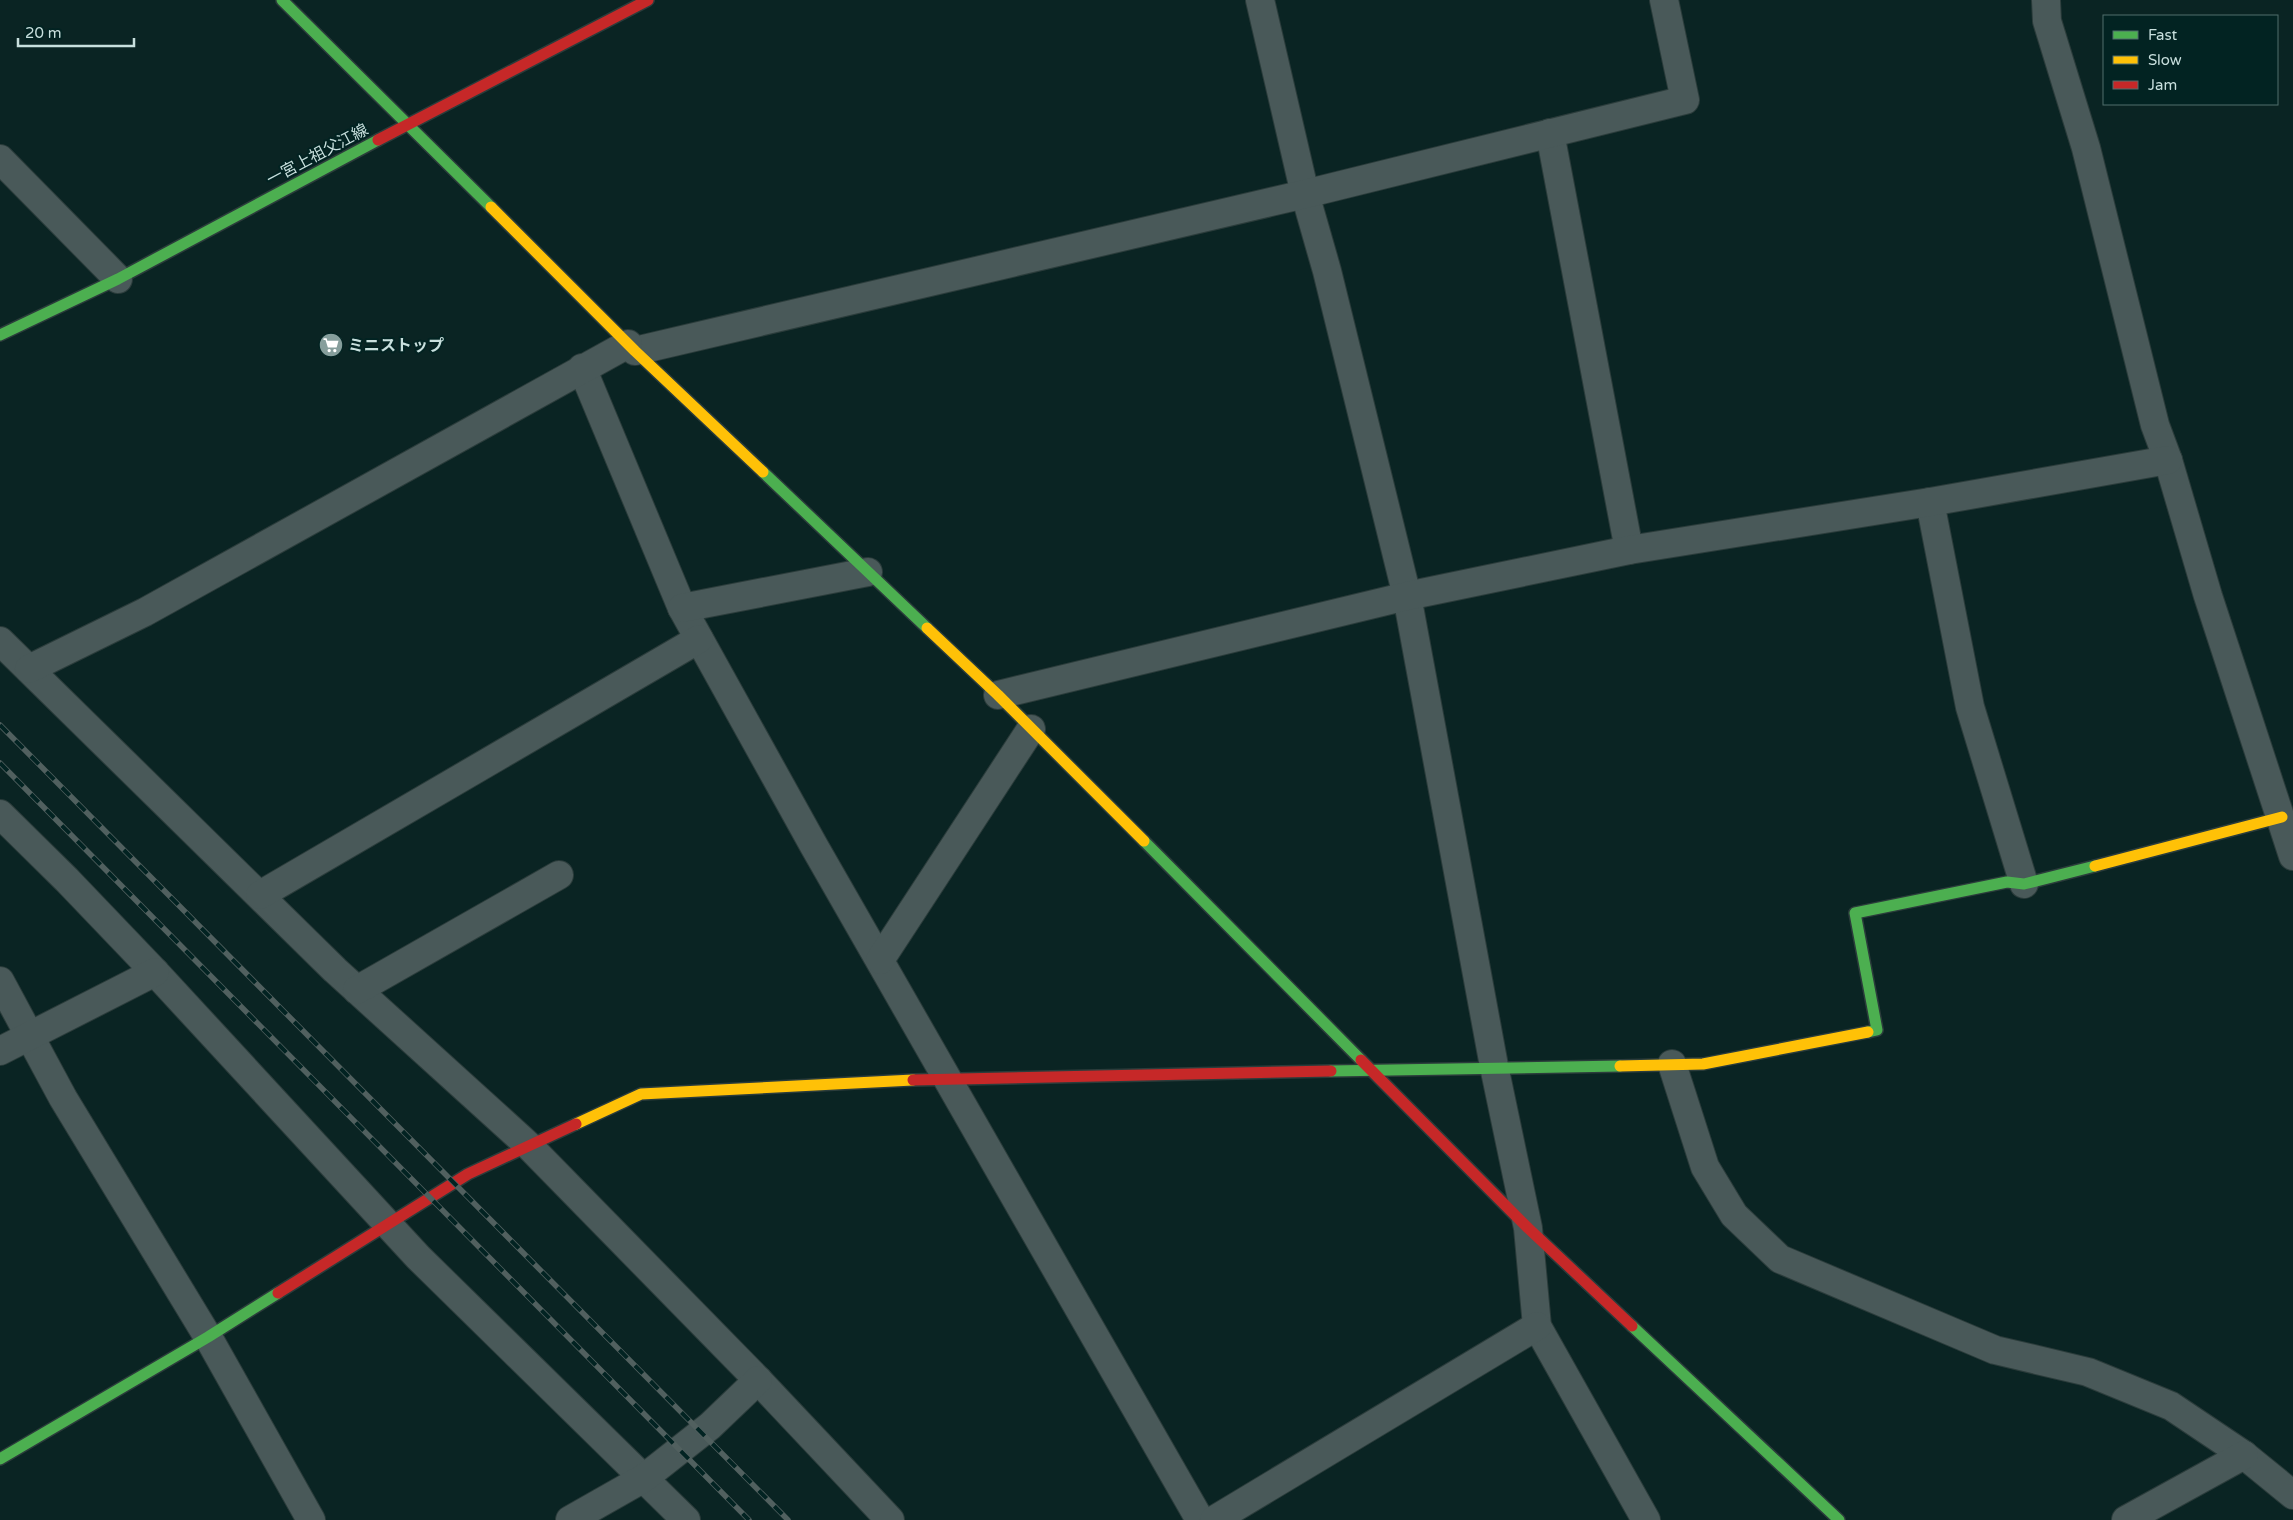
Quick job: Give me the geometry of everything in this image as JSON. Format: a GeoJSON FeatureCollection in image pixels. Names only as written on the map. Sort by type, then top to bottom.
{"type":"FeatureCollection","features":[{"type":"Feature","properties":{"kind":"street"},"geometry":{"type":"LineString","coordinates":[[282,0],[409,124],[632,348],[998,694],[1528,1228],[1839,1520]]}},
{"type":"Feature","properties":{"kind":"street","name":"一宮上祖父江線"},"geometry":{"type":"LineString","coordinates":[[0,335],[118,279],[409,124],[648,0]]}},
{"type":"Feature","properties":{"kind":"street"},"geometry":{"type":"LineString","coordinates":[[1260,0],[1305,194],[1327,271],[1407,596],[1494,1066],[1528,1228],[1538,1326],[1646,1520]]}},
{"type":"Feature","properties":{"kind":"street"},"geometry":{"type":"LineString","coordinates":[[29,669],[145,612],[582,368],[632,348],[1305,194],[1685,100],[1664,0]]}},
{"type":"Feature","properties":{"kind":"street"},"geometry":{"type":"LineString","coordinates":[[2046,0],[2047,21],[2086,148],[2156,425],[2208,596],[2282,817],[2293,856]]}},
{"type":"Feature","properties":{"kind":"street"},"geometry":{"type":"LineString","coordinates":[[1550,133],[1629,550]]}},
{"type":"Feature","properties":{"kind":"street"},"geometry":{"type":"LineString","coordinates":[[0,159],[118,279]]}},
{"type":"Feature","properties":{"kind":"street"},"geometry":{"type":"LineString","coordinates":[[582,368],[682,608],[814,846],[1200,1520]]}},
{"type":"Feature","properties":{"kind":"street"},"geometry":{"type":"LineString","coordinates":[[998,694],[1407,596],[1629,550],[1930,502],[2168,460]]}},
{"type":"Feature","properties":{"kind":"street"},"geometry":{"type":"LineString","coordinates":[[1930,502],[1970,707],[2024,884]]}},
{"type":"Feature","properties":{"kind":"street"},"geometry":{"type":"LineString","coordinates":[[682,608],[868,572]]}},
{"type":"Feature","properties":{"kind":"street"},"geometry":{"type":"LineString","coordinates":[[260,895],[699,639]]}},
{"type":"Feature","properties":{"kind":"street"},"geometry":{"type":"LineString","coordinates":[[0,640],[357,990],[528,1145],[758,1380],[890,1520]]}},
{"type":"Feature","properties":{"kind":"street"},"geometry":{"type":"LineString","coordinates":[[880,960],[1031,729]]}},
{"type":"Feature","properties":{"kind":"street"},"geometry":{"type":"LineString","coordinates":[[0,814],[67,880],[155,972],[418,1258],[686,1520]]}},
{"type":"Feature","properties":{"kind":"street"},"geometry":{"type":"LineString","coordinates":[[0,1459],[208,1337],[468,1174],[642,1094],[948,1078],[1372,1071],[1494,1066],[1703,1064],[1876,1030],[1855,913],[2007,882],[2024,884],[2282,817]]}},
{"type":"Feature","properties":{"kind":"street"},"geometry":{"type":"LineString","coordinates":[[357,990],[559,875]]}},
{"type":"Feature","properties":{"kind":"street"},"geometry":{"type":"LineString","coordinates":[[0,1051],[155,972]]}},
{"type":"Feature","properties":{"kind":"street"},"geometry":{"type":"LineString","coordinates":[[0,981],[63,1098],[208,1337],[312,1520]]}},
{"type":"Feature","properties":{"kind":"street"},"geometry":{"type":"LineString","coordinates":[[1672,1064],[1706,1167],[1734,1215],[1780,1259],[1995,1350],[2088,1372],[2171,1406],[2244,1455],[2293,1495]]}},
{"type":"Feature","properties":{"kind":"street"},"geometry":{"type":"LineString","coordinates":[[1214,1520],[1538,1326]]}},
{"type":"Feature","properties":{"kind":"street"},"geometry":{"type":"LineString","coordinates":[[570,1520],[644,1478],[710,1426],[758,1380]]}},
{"type":"Feature","properties":{"kind":"street"},"geometry":{"type":"LineString","coordinates":[[2126,1520],[2244,1455]]}},
{"type":"Feature","properties":{"kind":"railway"},"geometry":{"type":"LineString","coordinates":[[0,725],[788,1520]]}},
{"type":"Feature","properties":{"kind":"railway"},"geometry":{"type":"LineString","coordinates":[[0,763],[749,1520]]}},
{"type":"Feature","properties":{"kind":"traffic: fast"},"geometry":{"type":"LineString","coordinates":[[282,0],[491,207]]}},
{"type":"Feature","properties":{"kind":"traffic: fast"},"geometry":{"type":"LineString","coordinates":[[0,335],[118,279],[378,140]]}},
{"type":"Feature","properties":{"kind":"traffic: fast"},"geometry":{"type":"LineString","coordinates":[[763,472],[927,628]]}},
{"type":"Feature","properties":{"kind":"traffic: fast"},"geometry":{"type":"LineString","coordinates":[[1144,841],[1361,1060]]}},
{"type":"Feature","properties":{"kind":"traffic: fast"},"geometry":{"type":"LineString","coordinates":[[1868,1032],[1877,1030],[1855,913],[2007,882],[2024,884],[2095,866]]}},
{"type":"Feature","properties":{"kind":"traffic: fast"},"geometry":{"type":"LineString","coordinates":[[1331,1071],[1620,1066]]}},
{"type":"Feature","properties":{"kind":"traffic: fast"},"geometry":{"type":"LineString","coordinates":[[0,1459],[208,1337],[278,1293]]}},
{"type":"Feature","properties":{"kind":"traffic: fast"},"geometry":{"type":"LineString","coordinates":[[1632,1326],[1839,1520]]}},
{"type":"Feature","properties":{"kind":"traffic: slow"},"geometry":{"type":"LineString","coordinates":[[491,207],[635,351],[763,472]]}},
{"type":"Feature","properties":{"kind":"traffic: slow"},"geometry":{"type":"LineString","coordinates":[[927,628],[998,695],[1144,841]]}},
{"type":"Feature","properties":{"kind":"traffic: slow"},"geometry":{"type":"LineString","coordinates":[[2095,866],[2282,817]]}},
{"type":"Feature","properties":{"kind":"traffic: slow"},"geometry":{"type":"LineString","coordinates":[[1620,1066],[1703,1064],[1868,1032]]}},
{"type":"Feature","properties":{"kind":"traffic: slow"},"geometry":{"type":"LineString","coordinates":[[576,1124],[641,1094],[913,1080]]}},
{"type":"Feature","properties":{"kind":"traffic: jam"},"geometry":{"type":"LineString","coordinates":[[378,140],[648,0]]}},
{"type":"Feature","properties":{"kind":"traffic: jam"},"geometry":{"type":"LineString","coordinates":[[1361,1060],[1528,1228],[1632,1326]]}},
{"type":"Feature","properties":{"kind":"traffic: jam"},"geometry":{"type":"LineString","coordinates":[[913,1080],[1331,1071]]}},
{"type":"Feature","properties":{"kind":"traffic: jam"},"geometry":{"type":"LineString","coordinates":[[278,1293],[468,1174],[576,1124]]}},
{"type":"Feature","properties":{"kind":"place","name":"ミニストップ"},"geometry":{"type":"Point","coordinates":[331,345]}}]}
